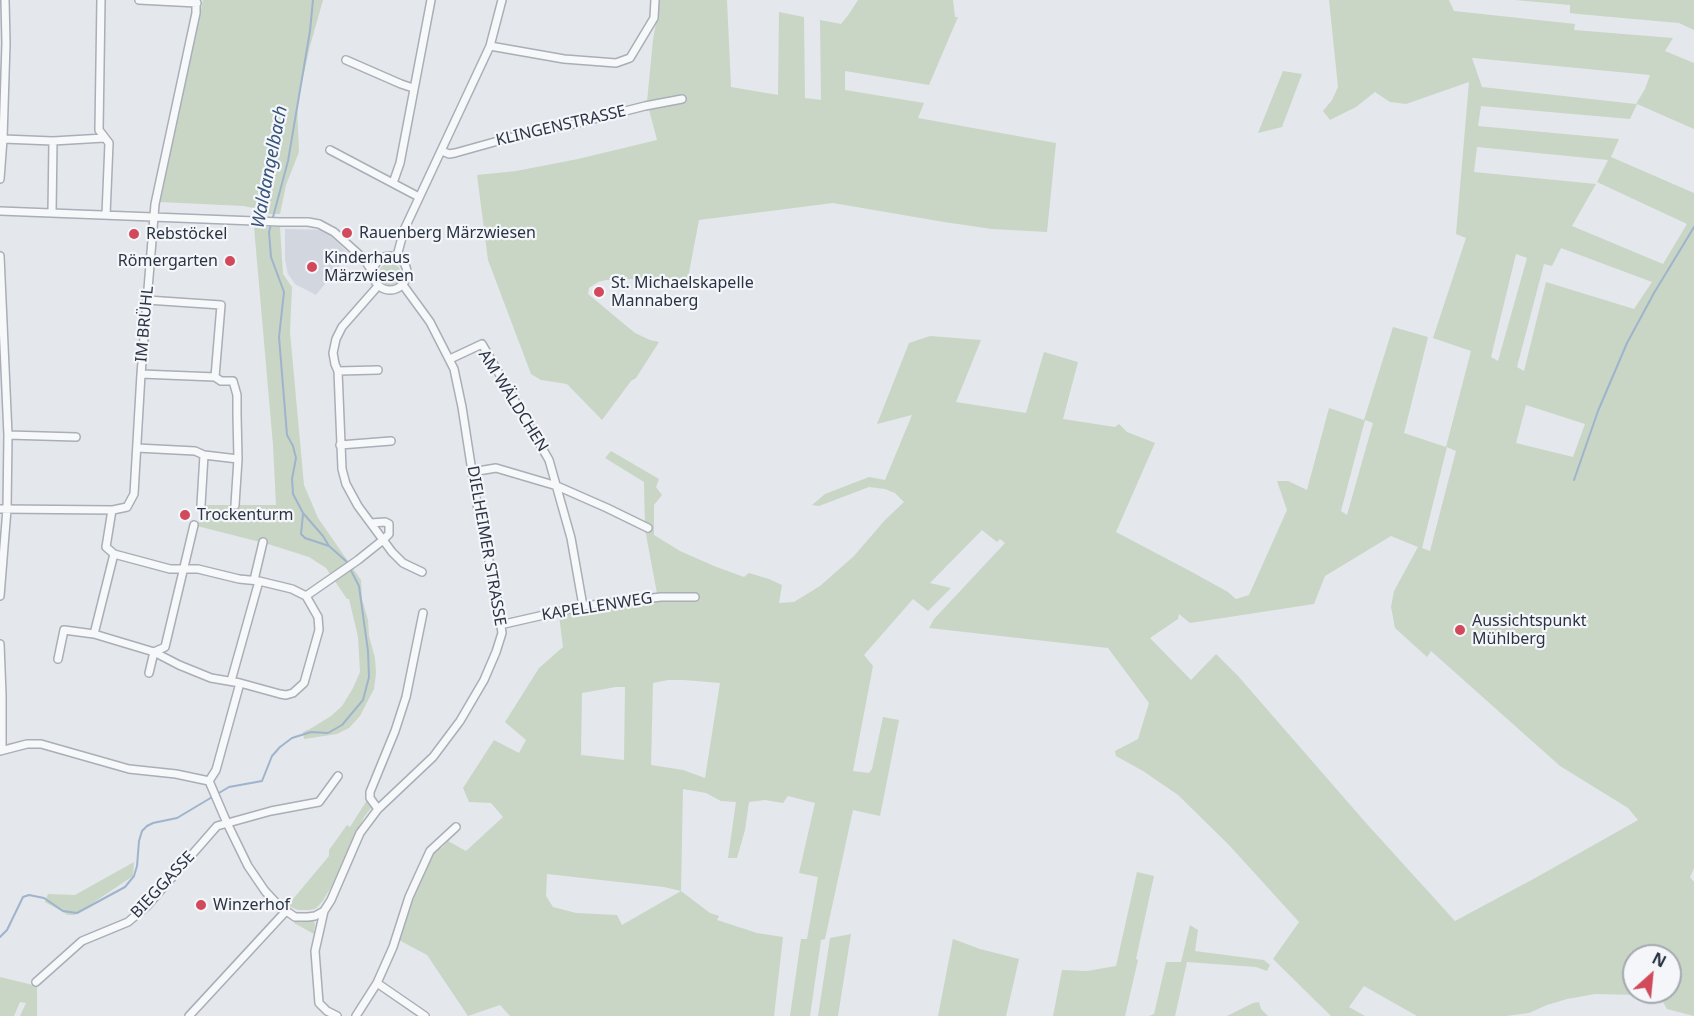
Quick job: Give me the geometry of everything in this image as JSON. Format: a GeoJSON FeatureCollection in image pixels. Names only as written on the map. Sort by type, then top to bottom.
{"type":"FeatureCollection","features":[{"type":"Feature","properties":{"kind":"street"},"geometry":{"type":"LineString","coordinates":[[0,179],[6,43],[5,0]]}},
{"type":"Feature","properties":{"kind":"street"},"geometry":{"type":"LineString","coordinates":[[101,0],[99,130],[109,143],[106,215]]}},
{"type":"Feature","properties":{"kind":"street"},"geometry":{"type":"LineString","coordinates":[[139,0],[196,2]]}},
{"type":"Feature","properties":{"kind":"street"},"geometry":{"type":"LineString","coordinates":[[393,183],[400,163],[431,0]]}},
{"type":"Feature","properties":{"kind":"street"},"geometry":{"type":"LineString","coordinates":[[397,256],[404,230],[490,46],[502,0]]}},
{"type":"Feature","properties":{"kind":"street"},"geometry":{"type":"LineString","coordinates":[[490,46],[564,59],[616,63],[630,58],[654,18],[655,0]]}},
{"type":"Feature","properties":{"kind":"street","name":"IM BRÜHL"},"geometry":{"type":"LineString","coordinates":[[112,510],[127,507],[134,494],[155,204],[196,13],[196,2]]}},
{"type":"Feature","properties":{"kind":"street"},"geometry":{"type":"LineString","coordinates":[[346,60],[413,88]]}},
{"type":"Feature","properties":{"kind":"street","name":"KLINGENSTRASSE"},"geometry":{"type":"LineString","coordinates":[[442,151],[449,154],[455,153],[530,132],[682,99]]}},
{"type":"Feature","properties":{"kind":"street"},"geometry":{"type":"LineString","coordinates":[[3,139],[53,141],[104,138]]}},
{"type":"Feature","properties":{"kind":"street"},"geometry":{"type":"LineString","coordinates":[[52,213],[53,141]]}},
{"type":"Feature","properties":{"kind":"street"},"geometry":{"type":"LineString","coordinates":[[330,150],[419,197]]}},
{"type":"Feature","properties":{"kind":"street"},"geometry":{"type":"LineString","coordinates":[[0,211],[308,222],[319,224],[334,232],[364,259],[378,286],[386,290],[395,290],[403,285],[408,272],[402,260],[397,256],[387,255],[378,260],[372,271]]}},
{"type":"Feature","properties":{"kind":"street"},"geometry":{"type":"LineString","coordinates":[[0,256],[4,419],[8,435],[0,596]]}},
{"type":"Feature","properties":{"kind":"street"},"geometry":{"type":"LineString","coordinates":[[364,259],[378,260]]}},
{"type":"Feature","properties":{"kind":"street","name":"DIELHEIMER STRASSE"},"geometry":{"type":"LineString","coordinates":[[337,1016],[327,1011],[319,1003],[315,951],[324,911],[360,833],[378,809],[433,757],[460,721],[484,680],[502,633],[497,598],[477,510],[454,369],[430,322],[403,285]]}},
{"type":"Feature","properties":{"kind":"street"},"geometry":{"type":"LineString","coordinates":[[378,286],[348,319],[336,339],[333,353],[338,371],[342,470],[357,507],[403,563],[411,569],[422,572]]}},
{"type":"Feature","properties":{"kind":"street"},"geometry":{"type":"LineString","coordinates":[[147,300],[221,305],[216,377]]}},
{"type":"Feature","properties":{"kind":"street","name":"AM WÄLDCHEN"},"geometry":{"type":"LineString","coordinates":[[450,359],[482,344],[549,460],[557,486]]}},
{"type":"Feature","properties":{"kind":"street"},"geometry":{"type":"LineString","coordinates":[[338,371],[378,370]]}},
{"type":"Feature","properties":{"kind":"street"},"geometry":{"type":"LineString","coordinates":[[141,374],[216,377],[222,381],[233,381],[237,396],[238,459],[235,505]]}},
{"type":"Feature","properties":{"kind":"street"},"geometry":{"type":"LineString","coordinates":[[8,435],[76,437]]}},
{"type":"Feature","properties":{"kind":"street"},"geometry":{"type":"LineString","coordinates":[[340,446],[391,441]]}},
{"type":"Feature","properties":{"kind":"street"},"geometry":{"type":"LineString","coordinates":[[137,448],[195,451],[204,455],[238,459]]}},
{"type":"Feature","properties":{"kind":"street"},"geometry":{"type":"LineString","coordinates":[[201,505],[204,455]]}},
{"type":"Feature","properties":{"kind":"street"},"geometry":{"type":"LineString","coordinates":[[472,472],[496,468],[557,486],[648,528]]}},
{"type":"Feature","properties":{"kind":"street"},"geometry":{"type":"LineString","coordinates":[[557,486],[572,538],[583,606]]}},
{"type":"Feature","properties":{"kind":"street"},"geometry":{"type":"LineString","coordinates":[[4,509],[112,510],[106,547],[114,554],[170,569],[198,569],[292,589],[306,596],[318,617],[319,630],[304,683],[299,689],[286,695],[210,678],[154,652],[93,634],[64,630],[58,659]]}},
{"type":"Feature","properties":{"kind":"street"},"geometry":{"type":"LineString","coordinates":[[306,596],[389,534],[389,524],[371,523]]}},
{"type":"Feature","properties":{"kind":"street"},"geometry":{"type":"LineString","coordinates":[[154,652],[165,647],[194,525]]}},
{"type":"Feature","properties":{"kind":"street"},"geometry":{"type":"LineString","coordinates":[[231,681],[256,581],[263,542]]}},
{"type":"Feature","properties":{"kind":"street"},"geometry":{"type":"LineString","coordinates":[[93,634],[114,554]]}},
{"type":"Feature","properties":{"kind":"street","name":"KAPELLENWEG"},"geometry":{"type":"LineString","coordinates":[[500,625],[583,606],[660,597],[695,597]]}},
{"type":"Feature","properties":{"kind":"street"},"geometry":{"type":"LineString","coordinates":[[378,809],[370,798],[370,792],[398,724],[406,697],[423,613]]}},
{"type":"Feature","properties":{"kind":"street"},"geometry":{"type":"LineString","coordinates":[[0,644],[1,751],[27,744],[41,744],[129,769],[176,774],[210,784],[248,866],[278,905],[301,918],[324,911]]}},
{"type":"Feature","properties":{"kind":"street"},"geometry":{"type":"LineString","coordinates":[[149,673],[154,652]]}},
{"type":"Feature","properties":{"kind":"street"},"geometry":{"type":"LineString","coordinates":[[210,784],[240,683]]}},
{"type":"Feature","properties":{"kind":"street"},"geometry":{"type":"LineString","coordinates":[[227,823],[271,811],[319,802],[338,776]]}},
{"type":"Feature","properties":{"kind":"street","name":"BIEGGASSE"},"geometry":{"type":"LineString","coordinates":[[36,982],[82,941],[128,922],[141,912],[217,826],[227,823]]}},
{"type":"Feature","properties":{"kind":"street"},"geometry":{"type":"LineString","coordinates":[[356,1016],[377,983],[393,947],[409,897],[430,851],[456,827]]}},
{"type":"Feature","properties":{"kind":"street"},"geometry":{"type":"LineString","coordinates":[[189,1016],[286,911]]}},
{"type":"Feature","properties":{"kind":"street"},"geometry":{"type":"LineString","coordinates":[[377,983],[425,1016]]}},
{"type":"Feature","properties":{"kind":"shaded area","name":"Kinderhaus Märzwiesen"},"geometry":{"type":"Polygon","coordinates":[[[285,229],[325,230],[349,254],[316,295],[295,284],[288,274],[285,260],[285,229]]]}},
{"type":"Feature","properties":{"kind":"green space"},"geometry":{"type":"Polygon","coordinates":[[[203,0],[323,0],[297,105],[299,152],[286,185],[280,214],[268,214],[269,211],[243,206],[160,202],[203,0]]]}},
{"type":"Feature","properties":{"kind":"green space"},"geometry":{"type":"Polygon","coordinates":[[[660,0],[727,0],[731,87],[778,95],[779,12],[804,17],[805,98],[821,100],[820,20],[841,24],[858,0],[953,0],[955,17],[958,17],[929,85],[845,71],[845,90],[924,103],[918,118],[1056,143],[1047,232],[992,229],[833,203],[699,220],[687,283],[631,279],[606,280],[589,288],[588,294],[635,333],[659,342],[636,378],[631,381],[602,420],[567,384],[541,380],[531,374],[488,260],[477,175],[516,171],[578,159],[657,140],[647,102],[653,40],[660,0]]]}},
{"type":"Feature","properties":{"kind":"green space"},"geometry":{"type":"Polygon","coordinates":[[[1329,0],[1449,0],[1454,11],[1575,24],[1574,30],[1673,38],[1665,51],[1694,63],[1694,129],[1637,104],[1630,119],[1481,106],[1478,126],[1619,139],[1611,157],[1694,193],[1694,868],[1690,877],[1694,882],[1694,1016],[1667,1009],[1664,1004],[1682,1004],[1682,944],[1622,944],[1622,995],[1595,994],[1567,999],[1529,1013],[1506,1016],[1417,1016],[1364,986],[1349,1007],[1365,1016],[1331,1016],[1273,959],[1299,922],[1229,845],[1178,795],[1116,756],[1115,751],[1138,739],[1149,703],[1108,648],[929,628],[934,619],[1005,543],[1000,539],[997,542],[982,530],[930,583],[951,588],[928,611],[913,599],[864,655],[873,666],[853,771],[869,773],[872,769],[883,717],[899,720],[880,816],[853,810],[825,939],[821,940],[810,1016],[790,1016],[801,939],[807,939],[818,877],[799,873],[815,803],[788,796],[783,803],[765,800],[749,802],[745,830],[737,858],[728,858],[736,802],[721,801],[706,793],[683,789],[681,891],[710,913],[719,916],[717,920],[757,933],[783,937],[774,1016],[510,1016],[500,1005],[468,1016],[427,955],[397,939],[411,900],[437,847],[442,848],[448,841],[466,851],[503,817],[491,803],[469,802],[463,788],[494,740],[519,753],[526,740],[505,722],[539,668],[563,647],[559,615],[593,607],[658,599],[645,529],[644,482],[605,458],[611,451],[659,479],[656,487],[662,495],[654,505],[654,535],[680,551],[714,566],[744,577],[749,573],[782,585],[779,603],[794,602],[820,586],[854,556],[904,502],[895,493],[869,487],[819,506],[812,505],[825,494],[869,477],[885,480],[912,415],[877,424],[909,343],[930,336],[981,340],[956,402],[1026,413],[1044,352],[1078,362],[1063,419],[1115,427],[1119,424],[1127,432],[1155,443],[1116,532],[1228,592],[1236,599],[1249,595],[1287,510],[1277,481],[1288,481],[1307,490],[1329,408],[1364,420],[1393,327],[1428,337],[1404,433],[1446,447],[1471,351],[1433,338],[1466,238],[1456,234],[1469,82],[1406,104],[1390,102],[1375,92],[1356,107],[1330,120],[1323,111],[1332,100],[1338,87],[1329,0]],[[1472,58],[1482,87],[1636,104],[1650,75],[1472,58]],[[1477,147],[1474,172],[1596,184],[1572,226],[1663,264],[1687,224],[1597,182],[1608,160],[1477,147]],[[1561,248],[1552,266],[1544,264],[1517,367],[1524,371],[1546,282],[1634,309],[1652,282],[1561,248]],[[1516,254],[1491,357],[1498,361],[1527,258],[1516,254]],[[1526,405],[1516,443],[1573,457],[1585,424],[1526,405]],[[1365,420],[1341,511],[1347,515],[1373,423],[1365,420]],[[1447,447],[1422,548],[1430,551],[1456,451],[1447,447]],[[1391,536],[1325,576],[1314,604],[1190,623],[1179,614],[1178,619],[1150,638],[1191,680],[1216,654],[1455,921],[1638,820],[1628,808],[1560,766],[1431,651],[1427,657],[1395,628],[1391,607],[1394,591],[1418,547],[1391,536]],[[668,680],[653,683],[651,765],[683,770],[705,778],[720,683],[668,680]],[[625,687],[582,693],[581,755],[624,760],[625,687]],[[547,874],[546,896],[553,907],[576,913],[617,915],[622,925],[681,891],[664,887],[547,874]]]}},
{"type":"Feature","properties":{"kind":"green space"},"geometry":{"type":"Polygon","coordinates":[[[1515,0],[1694,0],[1694,30],[1679,23],[1570,13],[1570,5],[1515,0]]]}},
{"type":"Feature","properties":{"kind":"green space"},"geometry":{"type":"Polygon","coordinates":[[[1283,71],[1302,74],[1282,127],[1258,133],[1283,71]]]}},
{"type":"Feature","properties":{"kind":"green space"},"geometry":{"type":"Polygon","coordinates":[[[254,227],[280,227],[283,274],[292,287],[290,332],[304,485],[318,518],[361,580],[362,599],[375,658],[374,689],[360,716],[349,728],[337,734],[304,739],[303,732],[331,716],[342,706],[360,672],[358,637],[349,599],[326,568],[309,557],[197,526],[203,505],[276,505],[254,227]]]}},
{"type":"Feature","properties":{"kind":"green space"},"geometry":{"type":"Polygon","coordinates":[[[390,263],[398,266],[401,274],[398,282],[390,285],[382,282],[379,274],[382,266],[390,263]]]}},
{"type":"Feature","properties":{"kind":"green space"},"geometry":{"type":"Polygon","coordinates":[[[367,800],[372,807],[364,817],[322,902],[315,909],[309,910],[298,910],[288,905],[329,856],[329,850],[347,825],[350,827],[367,800]]]}},
{"type":"Feature","properties":{"kind":"green space"},"geometry":{"type":"Polygon","coordinates":[[[134,862],[133,876],[75,915],[68,915],[45,902],[48,894],[75,895],[134,862]]]}},
{"type":"Feature","properties":{"kind":"green space"},"geometry":{"type":"Polygon","coordinates":[[[1137,872],[1154,876],[1125,1016],[1053,1016],[1062,970],[1087,971],[1116,966],[1137,872]]]}},
{"type":"Feature","properties":{"kind":"green space"},"geometry":{"type":"Polygon","coordinates":[[[295,921],[314,921],[314,934],[294,923],[295,921]]]}},
{"type":"Feature","properties":{"kind":"green space"},"geometry":{"type":"Polygon","coordinates":[[[1190,925],[1198,930],[1195,951],[1264,960],[1270,965],[1267,971],[1256,967],[1187,962],[1175,1016],[1149,1016],[1154,1014],[1166,962],[1181,962],[1190,925]]]}},
{"type":"Feature","properties":{"kind":"green space"},"geometry":{"type":"Polygon","coordinates":[[[851,934],[838,1016],[818,1016],[830,938],[851,934]]]}},
{"type":"Feature","properties":{"kind":"green space"},"geometry":{"type":"Polygon","coordinates":[[[953,939],[1019,959],[1006,1016],[938,1016],[953,939]]]}},
{"type":"Feature","properties":{"kind":"green space"},"geometry":{"type":"Polygon","coordinates":[[[0,977],[37,986],[37,1016],[20,1016],[26,1003],[20,1002],[14,1016],[0,1016],[0,977]]]}},
{"type":"Feature","properties":{"kind":"green space"},"geometry":{"type":"Polygon","coordinates":[[[1259,1002],[1261,1009],[1268,1016],[1227,1016],[1253,1003],[1259,1002]]]}},
{"type":"Feature","properties":{"kind":"waterway","name":"Waldangelbach"},"geometry":{"type":"LineString","coordinates":[[0,937],[7,930],[23,897],[29,895],[44,898],[63,911],[77,913],[125,887],[134,876],[139,841],[142,831],[147,826],[177,818],[229,787],[262,781],[272,756],[280,747],[292,738],[311,732],[328,733],[342,725],[363,700],[369,677],[368,651],[359,586],[346,561],[329,546],[303,513],[293,494],[292,479],[296,458],[287,435],[279,337],[284,292],[271,257],[269,232],[288,161],[313,0]]}},
{"type":"Feature","properties":{"kind":"waterway"},"geometry":{"type":"LineString","coordinates":[[1574,480],[1598,411],[1627,343],[1694,227]]}},
{"type":"Feature","properties":{"kind":"waterway","name":"Waldangelbach"},"geometry":{"type":"LineString","coordinates":[[303,514],[301,534],[305,538],[329,546]]}},
{"type":"Feature","properties":{"kind":"place","name":"Rauenberg Märzwiesen"},"geometry":{"type":"Point","coordinates":[347,233]}},
{"type":"Feature","properties":{"kind":"place","name":"Rebstöckel"},"geometry":{"type":"Point","coordinates":[134,234]}},
{"type":"Feature","properties":{"kind":"place","name":"Römergarten"},"geometry":{"type":"Point","coordinates":[230,261]}},
{"type":"Feature","properties":{"kind":"place","name":"Kinderhaus Märzwiesen"},"geometry":{"type":"Point","coordinates":[312,267]}},
{"type":"Feature","properties":{"kind":"place","name":"St. Michaelskapelle Mannaberg"},"geometry":{"type":"Point","coordinates":[599,292]}},
{"type":"Feature","properties":{"kind":"place","name":"Trockenturm"},"geometry":{"type":"Point","coordinates":[185,515]}},
{"type":"Feature","properties":{"kind":"place","name":"Aussichtspunkt Mühlberg"},"geometry":{"type":"Point","coordinates":[1460,630]}},
{"type":"Feature","properties":{"kind":"place","name":"Winzerhof"},"geometry":{"type":"Point","coordinates":[201,905]}}]}
